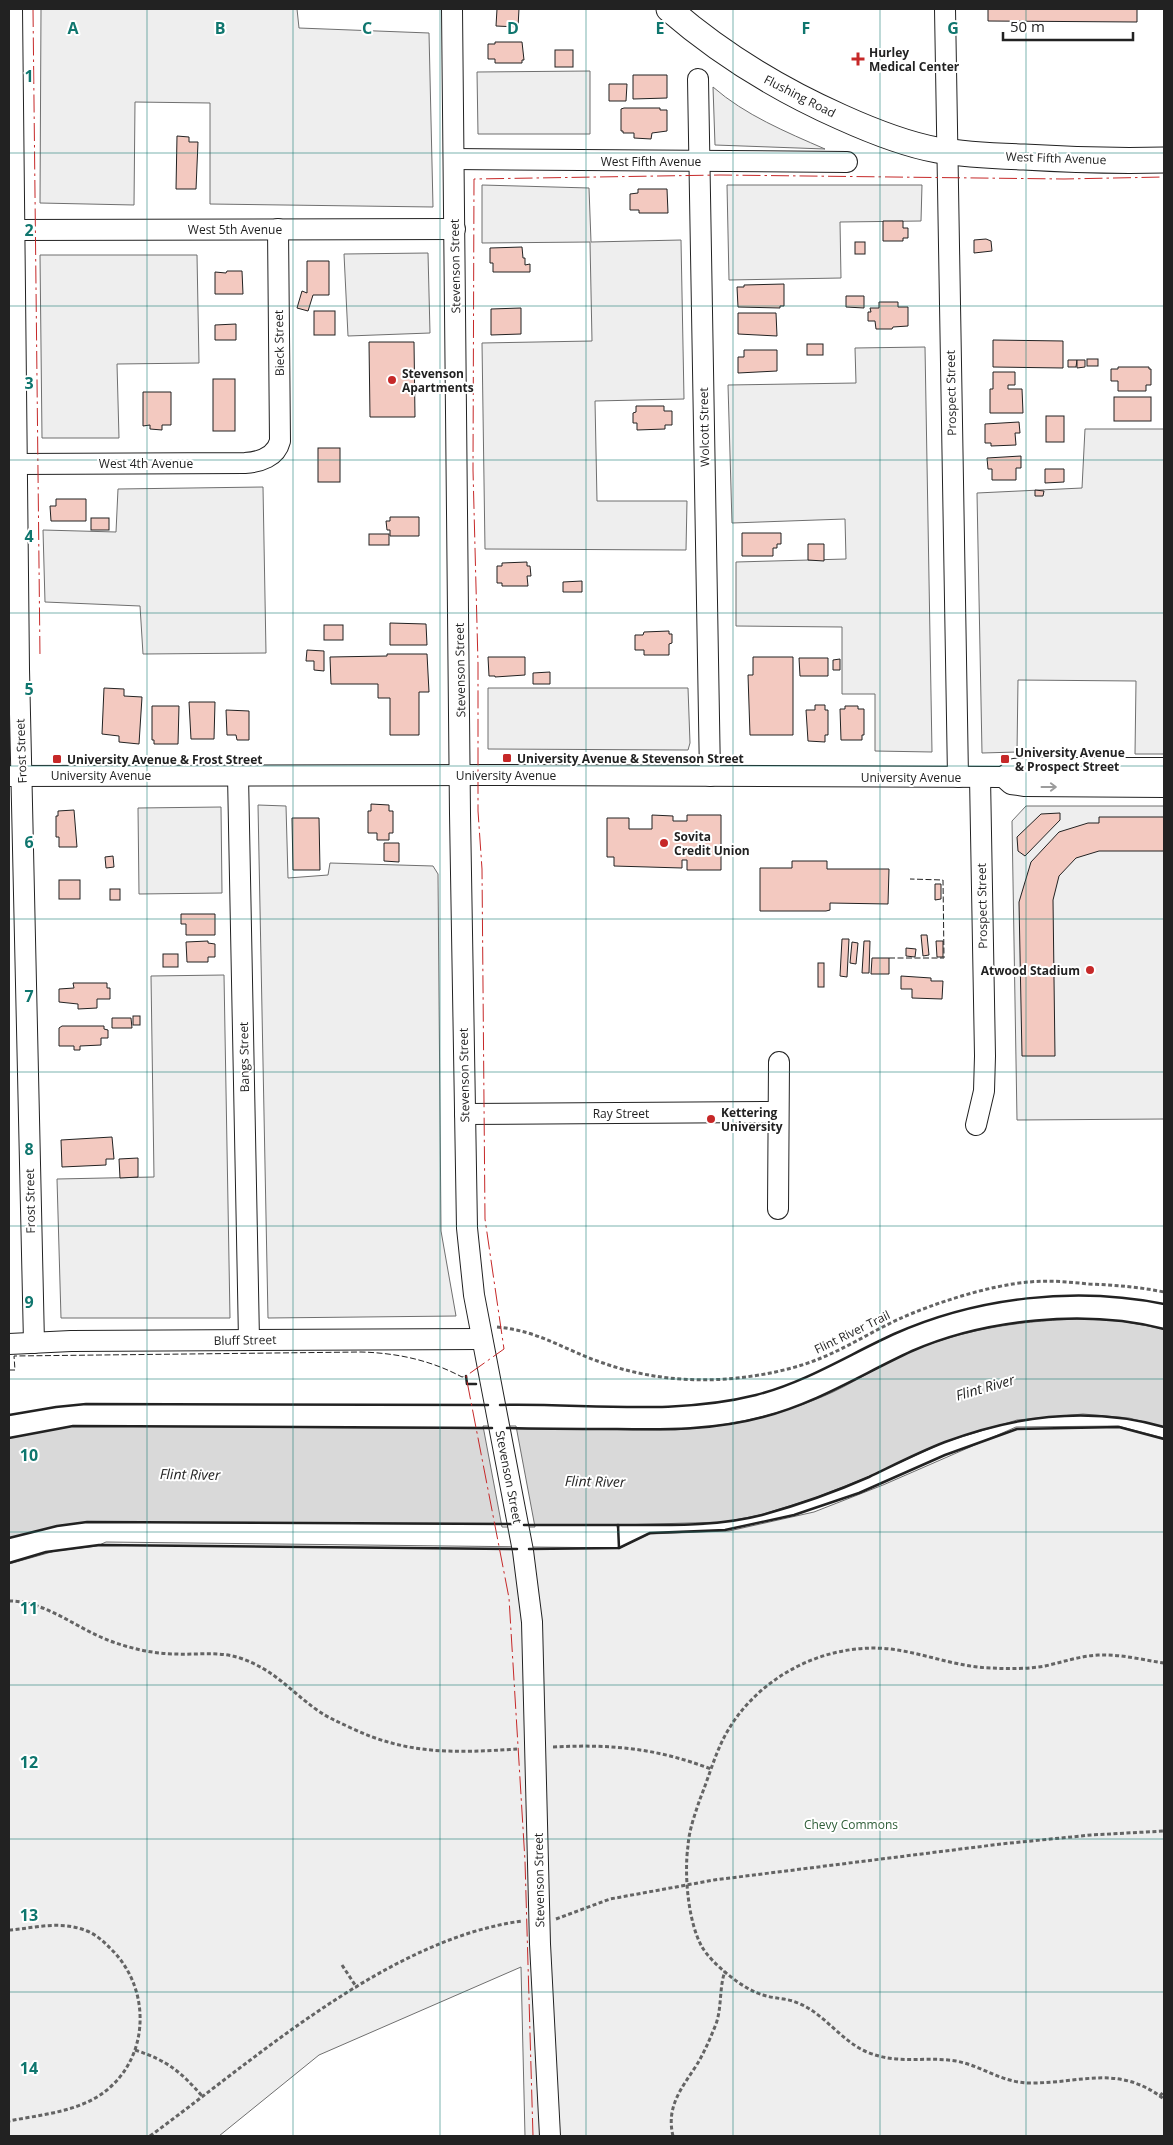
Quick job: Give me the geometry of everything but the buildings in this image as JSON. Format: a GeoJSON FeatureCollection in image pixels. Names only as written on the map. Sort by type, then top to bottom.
{"type":"FeatureCollection","features":[{"type":"Feature","properties":{"kind":"main road","name":"Flushing Road"},"geometry":{"type":"LineString","coordinates":[[682,13],[746,68],[795,96],[884,135],[917,146],[948,152]]}},
{"type":"Feature","properties":{"kind":"main road","name":"West Fifth Avenue"},"geometry":{"type":"LineString","coordinates":[[948,152],[1047,158],[1164,160]]}},
{"type":"Feature","properties":{"kind":"street","name":"Frost Street"},"geometry":{"type":"LineString","coordinates":[[12,9],[12,162],[15,230],[18,464],[13,520],[16,776],[34,1342]]}},
{"type":"Feature","properties":{"kind":"street","name":"Stevenson Street"},"geometry":{"type":"LineString","coordinates":[[452,9],[465,1114],[469,1253],[487,1333],[491,1384],[523,1551],[532,1622],[540,1944],[550,2136]]}},
{"type":"Feature","properties":{"kind":"street","name":"Prospect Street"},"geometry":{"type":"LineString","coordinates":[[945,9],[958,777]]}},
{"type":"Feature","properties":{"kind":"street","name":"Wolcott Street"},"geometry":{"type":"LineString","coordinates":[[698,79],[710,776]]}},
{"type":"Feature","properties":{"kind":"street","name":"West Fifth Avenue"},"geometry":{"type":"LineString","coordinates":[[454,159],[847,162]]}},
{"type":"Feature","properties":{"kind":"street","name":"Bieck Street"},"geometry":{"type":"LineString","coordinates":[[272,454],[278,446],[280,436],[278,229]]}},
{"type":"Feature","properties":{"kind":"street","name":"West 5th Avenue"},"geometry":{"type":"LineString","coordinates":[[15,230],[454,229]]}},
{"type":"Feature","properties":{"kind":"street","name":"West 4th Avenue"},"geometry":{"type":"LineString","coordinates":[[18,464],[240,463],[261,461],[272,454]]}},
{"type":"Feature","properties":{"kind":"street","name":"University Avenue"},"geometry":{"type":"LineString","coordinates":[[16,776],[1003,777],[1014,769],[1025,768],[1164,768]]}},
{"type":"Feature","properties":{"kind":"street","name":"Bangs Street"},"geometry":{"type":"LineString","coordinates":[[238,775],[249,1340]]}},
{"type":"Feature","properties":{"kind":"street","name":"Prospect Street"},"geometry":{"type":"LineString","coordinates":[[976,1124],[983,1098],[985,1056],[980,777]]}},
{"type":"Feature","properties":{"kind":"street","name":"University Avenue"},"geometry":{"type":"LineString","coordinates":[[1003,777],[1008,782],[1020,786],[1164,787]]}},
{"type":"Feature","properties":{"kind":"street"},"geometry":{"type":"LineString","coordinates":[[778,1062],[778,1209]]}},
{"type":"Feature","properties":{"kind":"street","name":"Ray Street"},"geometry":{"type":"LineString","coordinates":[[465,1114],[778,1112]]}},
{"type":"Feature","properties":{"kind":"street","name":"Bluff Street"},"geometry":{"type":"LineString","coordinates":[[9,1344],[34,1342],[249,1340],[487,1333]]}},
{"type":"Feature","properties":{"kind":"path","name":"Flint River Trail"},"geometry":{"type":"LineString","coordinates":[[487,1333],[511,1328],[545,1337],[592,1359],[627,1370],[679,1378],[719,1379],[768,1373],[813,1361],[908,1316],[959,1298],[1022,1282],[1059,1280],[1126,1286],[1164,1292]]}},
{"type":"Feature","properties":{"kind":"path"},"geometry":{"type":"LineString","coordinates":[[9,1601],[27,1602],[40,1606],[97,1636],[132,1647],[163,1654],[215,1654],[240,1658],[278,1677],[310,1705],[331,1719],[371,1737],[395,1745],[417,1749],[459,1752],[524,1748]]}},
{"type":"Feature","properties":{"kind":"path"},"geometry":{"type":"LineString","coordinates":[[1164,1663],[1100,1655],[1082,1656],[1043,1666],[989,1668],[956,1664],[894,1649],[864,1648],[820,1656],[797,1666],[777,1679],[740,1713],[727,1732],[711,1769],[689,1836],[687,1859],[692,1914],[698,1936],[706,1952],[726,1971],[758,1993],[789,2000],[807,2007],[857,2046],[885,2058],[899,2061],[958,2062],[998,2078],[1022,2083],[1055,2082],[1101,2077],[1124,2078],[1147,2087],[1164,2099]]}},
{"type":"Feature","properties":{"kind":"path"},"geometry":{"type":"LineString","coordinates":[[547,1747],[584,1746],[662,1752],[711,1769]]}},
{"type":"Feature","properties":{"kind":"path"},"geometry":{"type":"LineString","coordinates":[[551,1919],[610,1899],[688,1884],[1001,1844],[1091,1835],[1164,1831]]}},
{"type":"Feature","properties":{"kind":"path"},"geometry":{"type":"LineString","coordinates":[[150,2136],[298,2026],[396,1965],[433,1946],[485,1928],[528,1920]]}},
{"type":"Feature","properties":{"kind":"path"},"geometry":{"type":"LineString","coordinates":[[9,1930],[45,1924],[59,1924],[86,1930],[103,1941],[125,1966],[139,1996],[140,2021],[135,2050],[120,2077],[95,2098],[80,2104],[9,2122]]}},
{"type":"Feature","properties":{"kind":"path"},"geometry":{"type":"LineString","coordinates":[[342,1965],[357,1988]]}},
{"type":"Feature","properties":{"kind":"path"},"geometry":{"type":"LineString","coordinates":[[674,2136],[671,2119],[674,2102],[702,2055],[716,2024],[726,1971]]}},
{"type":"Feature","properties":{"kind":"path"},"geometry":{"type":"LineString","coordinates":[[135,2050],[175,2068],[203,2096]]}},
{"type":"Feature","properties":{"kind":"path"},"geometry":{"type":"LineString","coordinates":[[1160,2096],[1164,2091]]}},
{"type":"Feature","properties":{"kind":"green space"},"geometry":{"type":"Polygon","coordinates":[[[41,9],[297,9],[299,28],[429,33],[433,207],[210,204],[210,103],[135,102],[134,205],[40,203],[41,9]]]}},
{"type":"Feature","properties":{"kind":"green space"},"geometry":{"type":"Polygon","coordinates":[[[590,71],[590,134],[478,134],[477,72],[590,71]]]}},
{"type":"Feature","properties":{"kind":"green space"},"geometry":{"type":"Polygon","coordinates":[[[713,87],[752,114],[825,149],[715,145],[713,87]]]}},
{"type":"Feature","properties":{"kind":"green space"},"geometry":{"type":"Polygon","coordinates":[[[482,185],[589,188],[591,242],[681,240],[684,399],[595,401],[597,501],[687,501],[686,550],[485,549],[482,343],[592,341],[590,242],[482,243],[482,185]]]}},
{"type":"Feature","properties":{"kind":"green space"},"geometry":{"type":"Polygon","coordinates":[[[727,185],[922,185],[921,221],[840,222],[841,278],[729,280],[727,185]]]}},
{"type":"Feature","properties":{"kind":"green space"},"geometry":{"type":"Polygon","coordinates":[[[428,253],[430,333],[348,336],[344,254],[428,253]]]}},
{"type":"Feature","properties":{"kind":"green space"},"geometry":{"type":"Polygon","coordinates":[[[40,255],[197,255],[199,363],[117,364],[119,438],[42,438],[40,255]]]}},
{"type":"Feature","properties":{"kind":"green space"},"geometry":{"type":"Polygon","coordinates":[[[925,347],[932,752],[875,751],[875,694],[842,694],[842,627],[736,626],[736,562],[846,559],[845,519],[732,523],[728,385],[856,383],[855,348],[925,347]]]}},
{"type":"Feature","properties":{"kind":"green space"},"geometry":{"type":"Polygon","coordinates":[[[1085,429],[1164,429],[1164,754],[1135,754],[1136,681],[1018,680],[1017,752],[982,753],[977,493],[1082,488],[1085,429]]]}},
{"type":"Feature","properties":{"kind":"green space"},"geometry":{"type":"Polygon","coordinates":[[[263,487],[266,653],[143,654],[140,606],[45,602],[43,530],[116,532],[118,489],[263,487]]]}},
{"type":"Feature","properties":{"kind":"green space"},"geometry":{"type":"Polygon","coordinates":[[[488,688],[688,688],[690,743],[688,750],[488,749],[488,688]]]}},
{"type":"Feature","properties":{"kind":"green space"},"geometry":{"type":"Polygon","coordinates":[[[258,805],[286,806],[288,878],[328,875],[330,863],[433,866],[438,874],[441,1231],[456,1316],[268,1318],[258,805]]]}},
{"type":"Feature","properties":{"kind":"green space","name":"Atwood Stadium"},"geometry":{"type":"Polygon","coordinates":[[[1026,806],[1164,806],[1164,1119],[1017,1120],[1012,821],[1026,806]]]}},
{"type":"Feature","properties":{"kind":"green space"},"geometry":{"type":"Polygon","coordinates":[[[221,807],[222,893],[139,894],[138,808],[221,807]]]}},
{"type":"Feature","properties":{"kind":"green space"},"geometry":{"type":"Polygon","coordinates":[[[224,975],[230,1318],[61,1318],[57,1179],[154,1177],[151,976],[224,975]]]}},
{"type":"Feature","properties":{"kind":"green space","name":"Chevy Commons"},"geometry":{"type":"Polygon","coordinates":[[[1118,1426],[1164,1438],[1164,2136],[525,2136],[521,1967],[319,2055],[219,2136],[9,2136],[9,1564],[55,1551],[97,1546],[106,1542],[620,1548],[649,1534],[729,1531],[814,1512],[883,1485],[1016,1427],[1118,1426]]]}},
{"type":"Feature","properties":{"kind":"water","name":"Flint River"},"geometry":{"type":"Polygon","coordinates":[[[1085,1319],[1121,1321],[1164,1329],[1164,1427],[1129,1418],[1083,1414],[1017,1420],[945,1442],[868,1477],[812,1499],[760,1515],[724,1522],[618,1525],[87,1522],[57,1526],[9,1538],[9,1438],[73,1426],[675,1430],[716,1426],[776,1413],[814,1400],[893,1360],[934,1342],[1020,1323],[1085,1319]]]}},
{"type":"Feature","properties":{"kind":"pier"},"geometry":{"type":"Polygon","coordinates":[[[483,1426],[516,1426],[535,1527],[502,1527],[483,1426]]]}},
{"type":"Feature","properties":{"kind":"fence"},"geometry":{"type":"LineString","coordinates":[[889,958],[944,958],[943,880],[910,879]]}},
{"type":"Feature","properties":{"kind":"fence"},"geometry":{"type":"LineString","coordinates":[[9,1370],[15,1370],[14,1356],[361,1352],[413,1358],[438,1366],[462,1377],[466,1376]]}},
{"type":"Feature","properties":{"kind":"wall"},"geometry":{"type":"LineString","coordinates":[[500,1405],[661,1407],[725,1401],[774,1390],[826,1368],[894,1334],[926,1321],[959,1311],[1027,1298],[1062,1296],[1096,1296],[1164,1304]]}},
{"type":"Feature","properties":{"kind":"wall"},"geometry":{"type":"LineString","coordinates":[[507,1428],[654,1429],[709,1427],[745,1421],[783,1411],[821,1396],[912,1351],[971,1331],[1036,1320],[1069,1319],[1134,1323],[1164,1329]]}},
{"type":"Feature","properties":{"kind":"wall"},"geometry":{"type":"LineString","coordinates":[[466,1376],[467,1384],[476,1384]]}},
{"type":"Feature","properties":{"kind":"wall"},"geometry":{"type":"LineString","coordinates":[[9,1415],[86,1404],[488,1405]]}},
{"type":"Feature","properties":{"kind":"wall"},"geometry":{"type":"LineString","coordinates":[[618,1527],[618,1525],[673,1525],[727,1522],[762,1515],[803,1503],[843,1488],[945,1442],[999,1425],[1026,1420],[1081,1415],[1109,1417],[1164,1427]]}},
{"type":"Feature","properties":{"kind":"wall"},"geometry":{"type":"LineString","coordinates":[[9,1438],[73,1426],[492,1428]]}},
{"type":"Feature","properties":{"kind":"wall"},"geometry":{"type":"LineString","coordinates":[[619,1547],[650,1533],[725,1530],[794,1515],[859,1493],[945,1455],[1017,1429],[1119,1427],[1164,1439]]}},
{"type":"Feature","properties":{"kind":"wall"},"geometry":{"type":"LineString","coordinates":[[9,1538],[57,1526],[87,1522],[512,1524]]}},
{"type":"Feature","properties":{"kind":"wall"},"geometry":{"type":"LineString","coordinates":[[524,1525],[618,1525],[619,1548],[529,1549]]}},
{"type":"Feature","properties":{"kind":"wall"},"geometry":{"type":"LineString","coordinates":[[9,1563],[46,1552],[99,1545],[517,1549]]}},
{"type":"Feature","properties":{"kind":"power"},"geometry":{"type":"LineString","coordinates":[[33,9],[40,657]]}},
{"type":"Feature","properties":{"kind":"power"},"geometry":{"type":"LineString","coordinates":[[533,2136],[525,1861],[509,1598],[466,1376],[504,1349],[485,1219],[482,869],[478,811],[478,664],[473,470],[474,179],[720,175],[1064,179],[1164,177]]}},
{"type":"Feature","properties":{"kind":"place","name":"Hurley Medical Center"},"geometry":{"type":"Point","coordinates":[858,59]}},
{"type":"Feature","properties":{"kind":"place","name":"Stevenson Apartments"},"geometry":{"type":"Point","coordinates":[392,380]}},
{"type":"Feature","properties":{"kind":"place","name":"University Avenue & Stevenson Street"},"geometry":{"type":"Point","coordinates":[507,758]}},
{"type":"Feature","properties":{"kind":"place","name":"University Avenue & Frost Street"},"geometry":{"type":"Point","coordinates":[57,759]}},
{"type":"Feature","properties":{"kind":"place","name":"University Avenue & Prospect Street"},"geometry":{"type":"Point","coordinates":[1005,759]}},
{"type":"Feature","properties":{"kind":"place","name":"Sovita Credit Union"},"geometry":{"type":"Point","coordinates":[664,843]}},
{"type":"Feature","properties":{"kind":"place","name":"Atwood Stadium"},"geometry":{"type":"Point","coordinates":[1090,970]}},
{"type":"Feature","properties":{"kind":"place","name":"Kettering University"},"geometry":{"type":"Point","coordinates":[711,1119]}}]}
